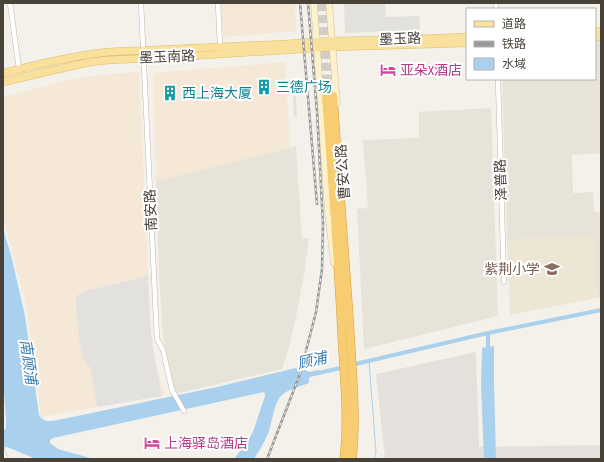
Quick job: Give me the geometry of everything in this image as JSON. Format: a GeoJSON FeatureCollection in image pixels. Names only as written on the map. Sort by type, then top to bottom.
{"type":"FeatureCollection","features":[{"type":"Feature","properties":{"kind":"highway","name":"曹安公路"},"geometry":{"type":"LineString","coordinates":[[329,96],[347,352],[348,377],[346,445],[344,459]]}},
{"type":"Feature","properties":{"kind":"highway","name":"曹安公路"},"geometry":{"type":"LineString","coordinates":[[348,377],[355,419],[352,459]]}},
{"type":"Feature","properties":{"kind":"main road","name":"曹安公路"},"geometry":{"type":"LineString","coordinates":[[314,3],[328,212],[335,273],[344,298]]}},
{"type":"Feature","properties":{"kind":"main road","name":"曹安公路"},"geometry":{"type":"LineString","coordinates":[[329,3],[350,273],[344,298]]}},
{"type":"Feature","properties":{"kind":"main road","name":"墨玉路"},"geometry":{"type":"LineString","coordinates":[[333,44],[466,37]]}},
{"type":"Feature","properties":{"kind":"main road","name":"墨玉路"},"geometry":{"type":"LineString","coordinates":[[333,44],[466,43]]}},
{"type":"Feature","properties":{"kind":"main road","name":"墨玉南路"},"geometry":{"type":"LineString","coordinates":[[3,82],[90,62],[143,58],[174,58],[333,44]]}},
{"type":"Feature","properties":{"kind":"main road","name":"墨玉南路"},"geometry":{"type":"LineString","coordinates":[[3,73],[48,62],[108,52],[220,47],[317,45]]}},
{"type":"Feature","properties":{"kind":"street"},"geometry":{"type":"LineString","coordinates":[[10,3],[19,69]]}},
{"type":"Feature","properties":{"kind":"street","name":"南安路"},"geometry":{"type":"LineString","coordinates":[[141,3],[156,339],[163,350],[172,390],[184,411]]}},
{"type":"Feature","properties":{"kind":"street"},"geometry":{"type":"LineString","coordinates":[[218,3],[220,47]]}},
{"type":"Feature","properties":{"kind":"street","name":"泽普路"},"geometry":{"type":"LineString","coordinates":[[498,80],[504,282]]}},
{"type":"Feature","properties":{"kind":"street"},"geometry":{"type":"LineString","coordinates":[[3,452],[5,459]]}},
{"type":"Feature","properties":{"kind":"shaded area"},"geometry":{"type":"Polygon","coordinates":[[[220,3],[295,3],[296,31],[223,37],[220,3]]]}},
{"type":"Feature","properties":{"kind":"shaded area"},"geometry":{"type":"Polygon","coordinates":[[[344,3],[385,3],[386,17],[419,16],[420,30],[345,33],[344,3]]]}},
{"type":"Feature","properties":{"kind":"shaded area"},"geometry":{"type":"Polygon","coordinates":[[[596,41],[601,41],[601,153],[572,155],[573,193],[593,192],[594,212],[601,212],[601,297],[597,298],[594,236],[507,240],[502,80],[596,80],[596,41]]]}},
{"type":"Feature","properties":{"kind":"shaded area"},"geometry":{"type":"Polygon","coordinates":[[[285,62],[290,148],[156,181],[153,73],[285,62]]]}},
{"type":"Feature","properties":{"kind":"shaded area"},"geometry":{"type":"Polygon","coordinates":[[[139,72],[151,334],[157,370],[165,395],[41,417],[26,305],[3,216],[3,97],[71,79],[98,75],[139,72]]]}},
{"type":"Feature","properties":{"kind":"shaded area"},"geometry":{"type":"Polygon","coordinates":[[[293,96],[296,96],[297,117],[294,117],[293,96]]]}},
{"type":"Feature","properties":{"kind":"shaded area"},"geometry":{"type":"Polygon","coordinates":[[[491,108],[498,316],[364,349],[357,209],[368,208],[363,140],[419,138],[419,112],[491,108]]]}},
{"type":"Feature","properties":{"kind":"shaded area"},"geometry":{"type":"Polygon","coordinates":[[[296,146],[302,239],[309,238],[296,317],[282,369],[175,394],[163,337],[156,181],[296,146]]]}},
{"type":"Feature","properties":{"kind":"shaded area","name":"紫荆小学"},"geometry":{"type":"Polygon","coordinates":[[[595,236],[597,298],[510,315],[507,240],[595,236]]]}},
{"type":"Feature","properties":{"kind":"shaded area"},"geometry":{"type":"Polygon","coordinates":[[[148,274],[150,323],[153,349],[162,396],[97,407],[91,371],[88,364],[82,358],[77,321],[76,297],[82,292],[143,277],[148,274]]]}},
{"type":"Feature","properties":{"kind":"shaded area"},"geometry":{"type":"Polygon","coordinates":[[[476,352],[479,447],[601,445],[601,459],[385,459],[376,374],[476,352]]]}},
{"type":"Feature","properties":{"kind":"water","name":"南顾浦"},"geometry":{"type":"Polygon","coordinates":[[[3,228],[12,259],[25,316],[39,415],[45,420],[53,421],[217,387],[304,366],[307,371],[310,372],[319,370],[320,374],[310,377],[309,383],[283,394],[275,407],[268,434],[254,459],[234,459],[253,432],[265,396],[264,392],[53,438],[50,440],[50,443],[58,449],[94,459],[36,459],[7,447],[3,448],[3,432],[6,428],[6,419],[3,378],[3,228]]]}},
{"type":"Feature","properties":{"kind":"water"},"geometry":{"type":"Polygon","coordinates":[[[494,346],[496,459],[484,459],[481,385],[482,348],[494,346]]]}},
{"type":"Feature","properties":{"kind":"waterway","name":"顾浦"},"geometry":{"type":"LineString","coordinates":[[351,365],[488,333],[601,310]]}},
{"type":"Feature","properties":{"kind":"waterway"},"geometry":{"type":"LineString","coordinates":[[488,333],[488,352]]}},
{"type":"Feature","properties":{"kind":"waterway"},"geometry":{"type":"LineString","coordinates":[[369,361],[376,452],[374,459]]}},
{"type":"Feature","properties":{"kind":"waterway","name":"顾浦"},"geometry":{"type":"LineString","coordinates":[[314,374],[345,367]]}},
{"type":"Feature","properties":{"kind":"tunnel"},"geometry":{"type":"LineString","coordinates":[[320,3],[326,96]]}},
{"type":"Feature","properties":{"kind":"tunnel"},"geometry":{"type":"LineString","coordinates":[[326,3],[333,96]]}},
{"type":"Feature","properties":{"kind":"railway"},"geometry":{"type":"LineString","coordinates":[[300,3],[317,204]]}},
{"type":"Feature","properties":{"kind":"railway"},"geometry":{"type":"LineString","coordinates":[[267,459],[300,374],[316,312],[322,269],[323,224],[317,112],[308,3]]}},
{"type":"Feature","properties":{"kind":"place","name":"亚朵X酒店"},"geometry":{"type":"Point","coordinates":[388,70]}},
{"type":"Feature","properties":{"kind":"place","name":"三德广场"},"geometry":{"type":"Point","coordinates":[264,87]}},
{"type":"Feature","properties":{"kind":"place","name":"西上海大厦"},"geometry":{"type":"Point","coordinates":[170,93]}},
{"type":"Feature","properties":{"kind":"place","name":"紫荆小学"},"geometry":{"type":"Point","coordinates":[552,269]}},
{"type":"Feature","properties":{"kind":"place","name":"上海驿岛酒店"},"geometry":{"type":"Point","coordinates":[152,443]}}]}
